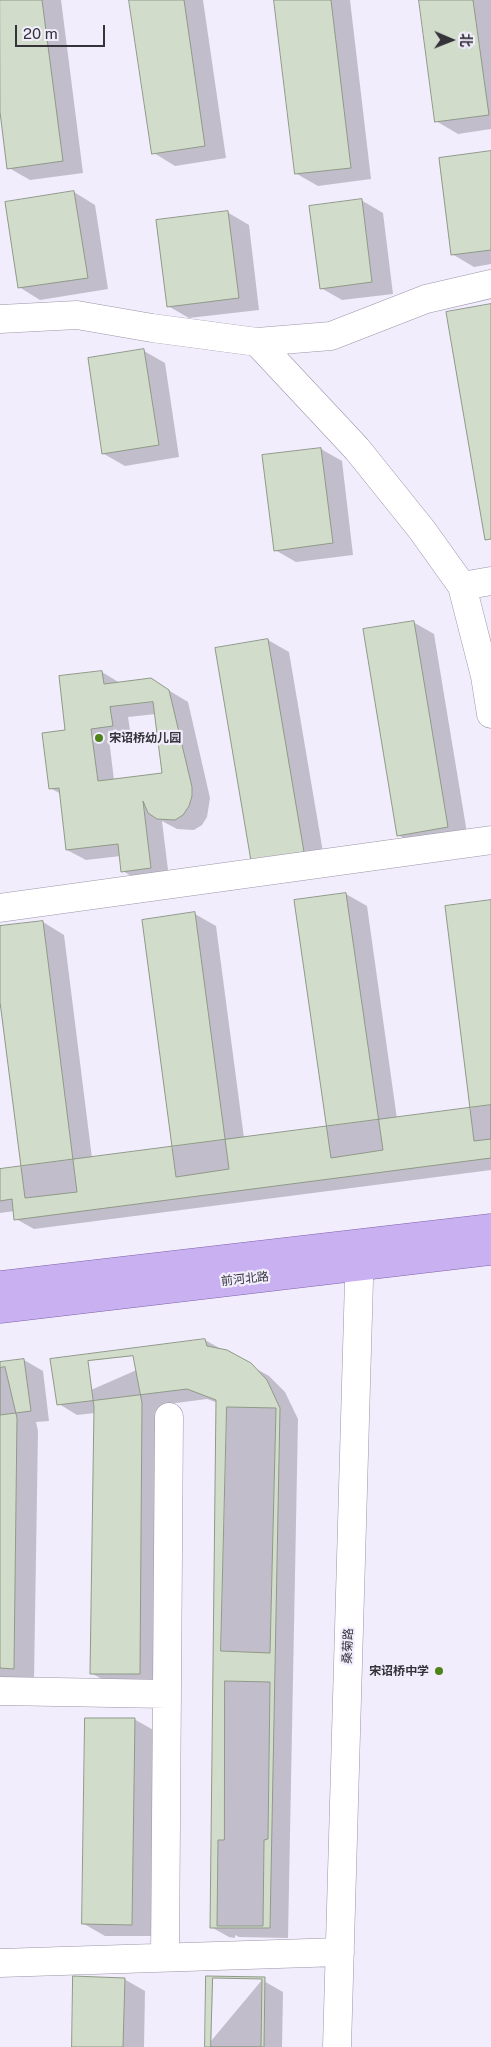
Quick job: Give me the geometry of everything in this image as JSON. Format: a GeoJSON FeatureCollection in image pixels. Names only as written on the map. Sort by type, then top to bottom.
{"type":"FeatureCollection","features":[{"type":"Feature","properties":{"kind":"main road","name":"前河北路"},"geometry":{"type":"LineString","coordinates":[[0,1309],[359,1256],[491,1228]]}},
{"type":"Feature","properties":{"kind":"main road","name":"前河北路"},"geometry":{"type":"LineString","coordinates":[[0,1284],[359,1256],[491,1251]]}},
{"type":"Feature","properties":{"kind":"street"},"geometry":{"type":"LineString","coordinates":[[0,319],[77,315],[152,328],[257,342],[331,336],[426,300],[491,284]]}},
{"type":"Feature","properties":{"kind":"street"},"geometry":{"type":"LineString","coordinates":[[257,342],[357,449],[422,530],[462,586],[485,676],[491,714]]}},
{"type":"Feature","properties":{"kind":"street"},"geometry":{"type":"LineString","coordinates":[[462,586],[491,581]]}},
{"type":"Feature","properties":{"kind":"street"},"geometry":{"type":"LineString","coordinates":[[0,908],[491,840]]}},
{"type":"Feature","properties":{"kind":"street","name":"桑菊路"},"geometry":{"type":"LineString","coordinates":[[337,2047],[359,1256]]}},
{"type":"Feature","properties":{"kind":"street"},"geometry":{"type":"LineString","coordinates":[[165,1957],[169,1417]]}},
{"type":"Feature","properties":{"kind":"street"},"geometry":{"type":"LineString","coordinates":[[0,1691],[167,1694]]}},
{"type":"Feature","properties":{"kind":"street"},"geometry":{"type":"LineString","coordinates":[[0,1963],[340,1952]]}},
{"type":"Feature","properties":{"kind":"building"},"geometry":{"type":"Polygon","coordinates":[[[0,0],[42,0],[63,161],[7,169],[0,112],[0,0]]]}},
{"type":"Feature","properties":{"kind":"building"},"geometry":{"type":"Polygon","coordinates":[[[129,0],[184,0],[205,146],[152,154],[129,0]]]}},
{"type":"Feature","properties":{"kind":"building"},"geometry":{"type":"Polygon","coordinates":[[[274,0],[331,0],[351,168],[295,174],[274,0]]]}},
{"type":"Feature","properties":{"kind":"building"},"geometry":{"type":"Polygon","coordinates":[[[419,0],[473,0],[489,115],[435,122],[419,0]]]}},
{"type":"Feature","properties":{"kind":"building"},"geometry":{"type":"Polygon","coordinates":[[[491,151],[491,250],[451,255],[439,158],[491,151]]]}},
{"type":"Feature","properties":{"kind":"building"},"geometry":{"type":"Polygon","coordinates":[[[74,191],[88,278],[18,288],[5,202],[74,191]]]}},
{"type":"Feature","properties":{"kind":"building"},"geometry":{"type":"Polygon","coordinates":[[[362,199],[372,282],[320,289],[309,206],[362,199]]]}},
{"type":"Feature","properties":{"kind":"building"},"geometry":{"type":"Polygon","coordinates":[[[228,211],[239,298],[167,307],[156,220],[228,211]]]}},
{"type":"Feature","properties":{"kind":"building"},"geometry":{"type":"Polygon","coordinates":[[[491,304],[491,539],[485,540],[446,312],[491,304]]]}},
{"type":"Feature","properties":{"kind":"building"},"geometry":{"type":"Polygon","coordinates":[[[144,349],[159,445],[102,454],[88,358],[144,349]]]}},
{"type":"Feature","properties":{"kind":"building"},"geometry":{"type":"Polygon","coordinates":[[[321,448],[333,543],[274,551],[262,455],[321,448]]]}},
{"type":"Feature","properties":{"kind":"building"},"geometry":{"type":"Polygon","coordinates":[[[414,621],[448,827],[397,836],[363,629],[414,621]]]}},
{"type":"Feature","properties":{"kind":"building"},"geometry":{"type":"Polygon","coordinates":[[[268,639],[304,852],[251,861],[215,648],[268,639]]]}},
{"type":"Feature","properties":{"kind":"building"},"geometry":{"type":"Polygon","coordinates":[[[102,671],[104,684],[151,678],[169,690],[192,787],[192,796],[189,806],[183,815],[175,820],[157,819],[148,813],[143,801],[151,868],[121,872],[118,844],[66,850],[59,788],[49,789],[42,733],[65,730],[59,676],[102,671]],[[153,702],[110,707],[113,726],[91,729],[98,781],[162,773],[153,702]]]}},
{"type":"Feature","properties":{"kind":"building"},"geometry":{"type":"Polygon","coordinates":[[[346,893],[383,1150],[331,1158],[294,900],[346,893]]]}},
{"type":"Feature","properties":{"kind":"building"},"geometry":{"type":"Polygon","coordinates":[[[491,900],[491,1139],[474,1141],[445,906],[491,900]]]}},
{"type":"Feature","properties":{"kind":"building"},"geometry":{"type":"Polygon","coordinates":[[[195,912],[229,1169],[176,1177],[142,920],[195,912]]]}},
{"type":"Feature","properties":{"kind":"building"},"geometry":{"type":"Polygon","coordinates":[[[43,921],[77,1192],[25,1198],[0,1002],[0,926],[43,921]]]}},
{"type":"Feature","properties":{"kind":"building"},"geometry":{"type":"Polygon","coordinates":[[[491,1105],[491,1158],[14,1220],[12,1199],[0,1201],[0,1169],[491,1105]]]}},
{"type":"Feature","properties":{"kind":"building"},"geometry":{"type":"Polygon","coordinates":[[[205,1339],[207,1346],[227,1350],[251,1363],[267,1380],[280,1408],[270,1928],[210,1928],[216,1400],[187,1389],[57,1405],[50,1359],[205,1339]]]}},
{"type":"Feature","properties":{"kind":"building"},"geometry":{"type":"Polygon","coordinates":[[[133,1356],[142,1403],[140,1674],[90,1674],[94,1407],[88,1361],[133,1356]]]}},
{"type":"Feature","properties":{"kind":"building"},"geometry":{"type":"Polygon","coordinates":[[[24,1359],[31,1411],[0,1415],[0,1362],[24,1359]]]}},
{"type":"Feature","properties":{"kind":"building"},"geometry":{"type":"Polygon","coordinates":[[[5,1367],[17,1418],[14,1669],[0,1668],[0,1368],[5,1367]]]}},
{"type":"Feature","properties":{"kind":"building"},"geometry":{"type":"Polygon","coordinates":[[[227,1407],[276,1408],[270,1653],[221,1651],[227,1407]]]}},
{"type":"Feature","properties":{"kind":"building"},"geometry":{"type":"Polygon","coordinates":[[[225,1681],[270,1682],[268,1839],[264,1840],[263,1926],[217,1926],[218,1840],[224,1840],[225,1681]]]}},
{"type":"Feature","properties":{"kind":"building"},"geometry":{"type":"Polygon","coordinates":[[[85,1718],[135,1718],[132,1925],[82,1924],[85,1718]]]}},
{"type":"Feature","properties":{"kind":"building"},"geometry":{"type":"Polygon","coordinates":[[[73,1976],[125,1978],[123,2047],[72,2047],[73,1976]]]}},
{"type":"Feature","properties":{"kind":"building"},"geometry":{"type":"Polygon","coordinates":[[[206,1976],[265,1977],[264,2047],[205,2047],[206,1976]]]}},
{"type":"Feature","properties":{"kind":"building"},"geometry":{"type":"Polygon","coordinates":[[[213,1978],[262,1979],[261,2047],[211,2047],[213,1978]]]}},
{"type":"Feature","properties":{"kind":"place","name":"宋诏桥幼儿园"},"geometry":{"type":"Point","coordinates":[99,738]}},
{"type":"Feature","properties":{"kind":"place","name":"宋诏桥中学"},"geometry":{"type":"Point","coordinates":[439,1671]}}]}
